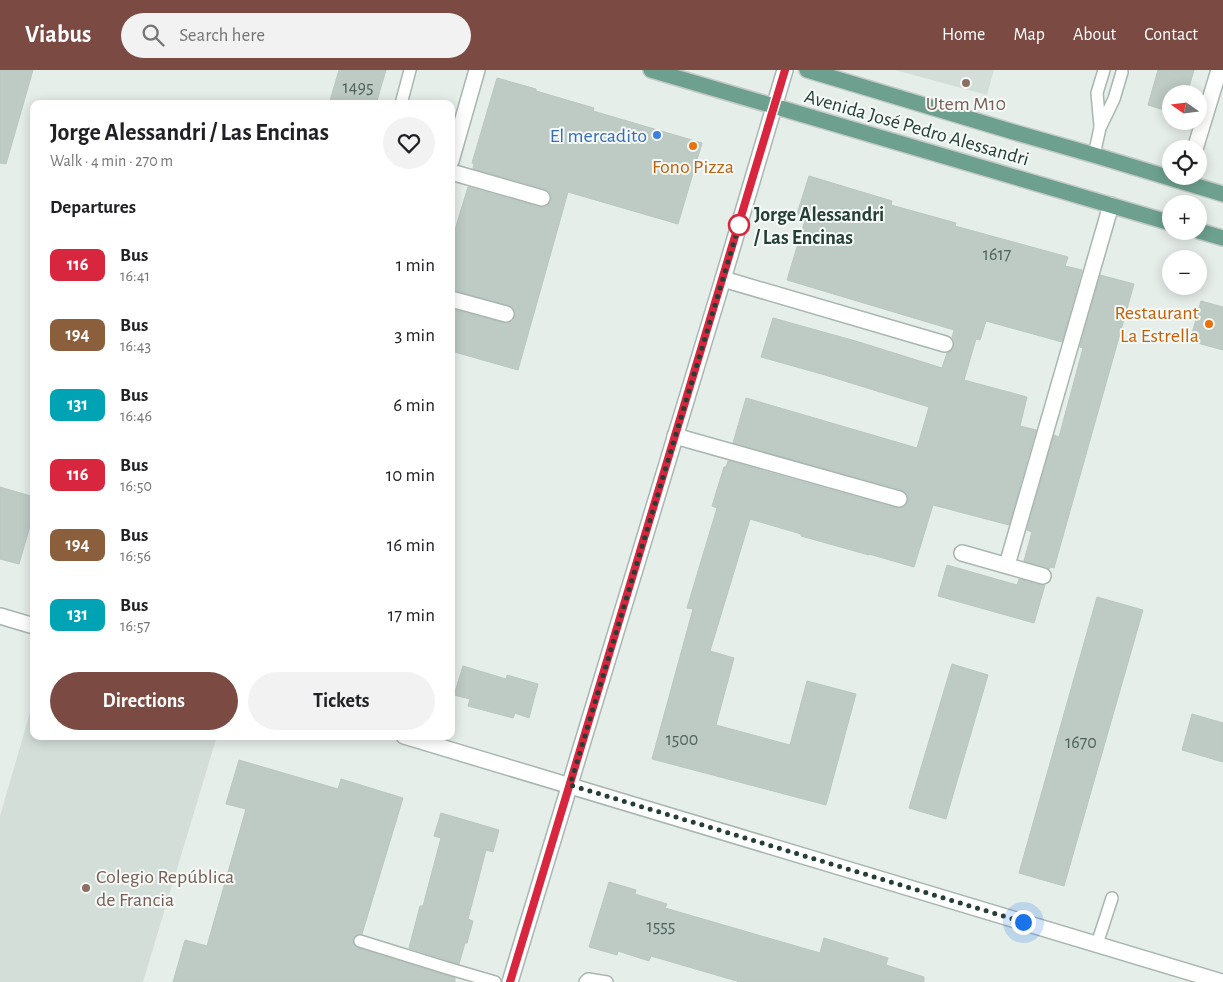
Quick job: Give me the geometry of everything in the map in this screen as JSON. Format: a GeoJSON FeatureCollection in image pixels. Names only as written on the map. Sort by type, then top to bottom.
{"type":"FeatureCollection","features":[{"type":"Feature","properties":{"kind":"main road","name":"Avenida José Pedro Alessandri"},"geometry":{"type":"LineString","coordinates":[[652,70],[1162,220]]}},
{"type":"Feature","properties":{"kind":"main road","name":"Avenida José Pedro Alessandri"},"geometry":{"type":"LineString","coordinates":[[807,70],[1017,133],[1162,173]]}},
{"type":"Feature","properties":{"kind":"main road","name":"Avenida José Pedro Alessandri"},"geometry":{"type":"LineString","coordinates":[[1200,185],[1223,194]]}},
{"type":"Feature","properties":{"kind":"main road"},"geometry":{"type":"LineString","coordinates":[[1207,233],[1223,238]]}},
{"type":"Feature","properties":{"kind":"street"},"geometry":{"type":"LineString","coordinates":[[455,147],[477,70]]}},
{"type":"Feature","properties":{"kind":"street"},"geometry":{"type":"LineString","coordinates":[[510,982],[785,70]]}},
{"type":"Feature","properties":{"kind":"street"},"geometry":{"type":"LineString","coordinates":[[1198,140],[1219,70]]}},
{"type":"Feature","properties":{"kind":"street"},"geometry":{"type":"LineString","coordinates":[[455,173],[542,198]]}},
{"type":"Feature","properties":{"kind":"street"},"geometry":{"type":"LineString","coordinates":[[1007,565],[1111,205]]}},
{"type":"Feature","properties":{"kind":"street"},"geometry":{"type":"LineString","coordinates":[[723,279],[946,344]]}},
{"type":"Feature","properties":{"kind":"street"},"geometry":{"type":"LineString","coordinates":[[455,300],[506,314]]}},
{"type":"Feature","properties":{"kind":"street"},"geometry":{"type":"LineString","coordinates":[[675,436],[898,499]]}},
{"type":"Feature","properties":{"kind":"street"},"geometry":{"type":"LineString","coordinates":[[962,553],[1043,576]]}},
{"type":"Feature","properties":{"kind":"street"},"geometry":{"type":"LineString","coordinates":[[0,616],[30,625]]}},
{"type":"Feature","properties":{"kind":"street"},"geometry":{"type":"LineString","coordinates":[[418,740],[1222,982]]}},
{"type":"Feature","properties":{"kind":"lane"},"geometry":{"type":"LineString","coordinates":[[402,100],[410,70]]}},
{"type":"Feature","properties":{"kind":"lane"},"geometry":{"type":"LineString","coordinates":[[1100,128],[1097,93],[1104,70]]}},
{"type":"Feature","properties":{"kind":"lane"},"geometry":{"type":"LineString","coordinates":[[1094,154],[1100,128],[1114,99],[1122,72]]}},
{"type":"Feature","properties":{"kind":"lane"},"geometry":{"type":"LineString","coordinates":[[1097,944],[1112,898]]}},
{"type":"Feature","properties":{"kind":"lane"},"geometry":{"type":"LineString","coordinates":[[360,940],[495,982]]}},
{"type":"Feature","properties":{"kind":"lane"},"geometry":{"type":"LineString","coordinates":[[585,982],[588,979],[607,982]]}},
{"type":"Feature","properties":{"kind":"shaded area","name":"Utem M10"},"geometry":{"type":"Polygon","coordinates":[[[895,70],[994,70],[987,95],[895,70]]]}},
{"type":"Feature","properties":{"kind":"shaded area","name":"Colegio República de Francia"},"geometry":{"type":"Polygon","coordinates":[[[30,713],[30,740],[216,740],[143,982],[0,982],[0,816],[30,713]]]}},
{"type":"Feature","properties":{"kind":"building"},"geometry":{"type":"Polygon","coordinates":[[[0,70],[33,70],[6,164],[0,163],[0,70]]]}},
{"type":"Feature","properties":{"kind":"building"},"geometry":{"type":"Polygon","coordinates":[[[339,70],[386,70],[377,100],[330,100],[339,70]]]}},
{"type":"Feature","properties":{"kind":"building"},"geometry":{"type":"Polygon","coordinates":[[[1158,70],[1194,70],[1190,85],[1162,85],[1162,109],[1148,105],[1158,70]]]}},
{"type":"Feature","properties":{"kind":"building"},"geometry":{"type":"Polygon","coordinates":[[[497,78],[594,108],[593,111],[702,143],[678,224],[568,192],[518,370],[455,352],[455,310],[504,323],[512,321],[515,312],[508,305],[455,291],[455,230],[468,187],[539,207],[548,205],[551,195],[545,189],[473,169],[474,164],[472,163],[497,78]]]}},
{"type":"Feature","properties":{"kind":"building"},"geometry":{"type":"Polygon","coordinates":[[[809,176],[892,201],[891,205],[956,223],[955,226],[1068,257],[1065,266],[1082,270],[1062,342],[986,321],[980,340],[976,339],[964,380],[1027,397],[1020,426],[1036,430],[1009,525],[933,505],[914,567],[801,536],[801,534],[750,519],[710,651],[734,658],[716,725],[790,745],[807,681],[856,694],[826,805],[652,759],[693,609],[687,608],[717,508],[712,506],[724,467],[726,467],[728,461],[896,508],[905,506],[908,501],[908,496],[902,490],[733,443],[746,398],[917,448],[929,407],[761,357],[773,318],[942,368],[947,353],[954,346],[952,338],[954,330],[787,280],[806,217],[797,214],[809,176]]]}},
{"type":"Feature","properties":{"kind":"building"},"geometry":{"type":"Polygon","coordinates":[[[1100,275],[1134,284],[1054,568],[1050,567],[1049,569],[1024,561],[1032,532],[1027,530],[1054,435],[1059,437],[1083,348],[1080,347],[1100,275]]]}},
{"type":"Feature","properties":{"kind":"building","name":"Restaurant La Estrella"},"geometry":{"type":"Polygon","coordinates":[[[1201,301],[1223,307],[1223,350],[1190,341],[1201,301]]]}},
{"type":"Feature","properties":{"kind":"building"},"geometry":{"type":"Polygon","coordinates":[[[0,487],[30,496],[30,526],[19,564],[0,559],[0,487]]]}},
{"type":"Feature","properties":{"kind":"building"},"geometry":{"type":"Polygon","coordinates":[[[947,565],[1017,585],[1019,579],[1045,585],[1034,623],[938,596],[947,565]]]}},
{"type":"Feature","properties":{"kind":"building"},"geometry":{"type":"Polygon","coordinates":[[[1097,597],[1143,610],[1064,886],[1019,873],[1097,597]]]}},
{"type":"Feature","properties":{"kind":"building"},"geometry":{"type":"Polygon","coordinates":[[[952,664],[988,675],[946,819],[909,808],[952,664]]]}},
{"type":"Feature","properties":{"kind":"building"},"geometry":{"type":"Polygon","coordinates":[[[463,666],[506,679],[507,675],[538,684],[529,718],[515,713],[513,718],[468,706],[470,699],[455,695],[463,666]]]}},
{"type":"Feature","properties":{"kind":"building"},"geometry":{"type":"Polygon","coordinates":[[[1192,714],[1223,723],[1223,762],[1182,750],[1192,714]]]}},
{"type":"Feature","properties":{"kind":"building"},"geometry":{"type":"Polygon","coordinates":[[[239,760],[338,789],[341,779],[403,798],[362,934],[355,936],[353,943],[358,948],[455,978],[455,982],[173,982],[185,940],[207,946],[246,809],[226,804],[239,760]]]}},
{"type":"Feature","properties":{"kind":"building"},"geometry":{"type":"Polygon","coordinates":[[[441,813],[499,830],[493,852],[486,850],[468,919],[473,921],[459,964],[409,948],[420,906],[423,906],[441,838],[434,836],[441,813]]]}},
{"type":"Feature","properties":{"kind":"building"},"geometry":{"type":"Polygon","coordinates":[[[609,882],[636,890],[635,894],[667,904],[665,908],[820,953],[824,938],[888,958],[886,965],[924,977],[924,982],[740,982],[651,956],[649,961],[618,951],[617,955],[589,947],[609,882]]]}},
{"type":"Feature","properties":{"kind":"bus line","name":"116"},"geometry":{"type":"LineString","coordinates":[[510,982],[785,70]]}},
{"type":"Feature","properties":{"kind":"place","name":"Utem M10"},"geometry":{"type":"Point","coordinates":[966,83]}},
{"type":"Feature","properties":{"kind":"place","name":"El mercadito"},"geometry":{"type":"Point","coordinates":[657,135]}},
{"type":"Feature","properties":{"kind":"place","name":"Fono Pizza"},"geometry":{"type":"Point","coordinates":[693,146]}},
{"type":"Feature","properties":{"kind":"place","name":"Jorge Alessandri / Las Encinas"},"geometry":{"type":"Point","coordinates":[739,225]}},
{"type":"Feature","properties":{"kind":"place","name":"Restaurant La Estrella"},"geometry":{"type":"Point","coordinates":[1209,324]}},
{"type":"Feature","properties":{"kind":"place","name":"Colegio República de Francia"},"geometry":{"type":"Point","coordinates":[86,888]}},
{"type":"Feature","properties":{"kind":"route"},"geometry":{"type":"LineString","coordinates":[[739,225],[740,222],[570,785],[1023,922]]}}]}
